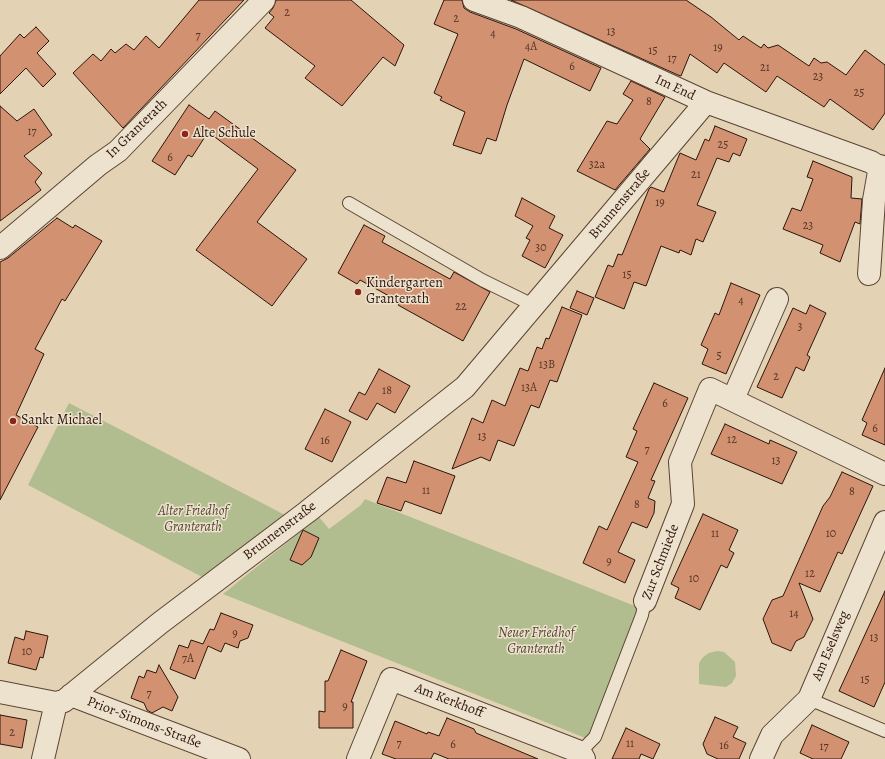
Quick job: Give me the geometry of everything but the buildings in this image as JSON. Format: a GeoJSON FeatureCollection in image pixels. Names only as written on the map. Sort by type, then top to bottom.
{"type":"FeatureCollection","features":[{"type":"Feature","properties":{"kind":"street","name":"In Granterath"},"geometry":{"type":"LineString","coordinates":[[0,248],[80,180],[118,151],[264,0]]}},
{"type":"Feature","properties":{"kind":"street","name":"Im End"},"geometry":{"type":"LineString","coordinates":[[474,0],[521,17],[706,102],[882,169],[874,200],[869,274]]}},
{"type":"Feature","properties":{"kind":"street","name":"Brunnenstraße"},"geometry":{"type":"LineString","coordinates":[[64,699],[160,622],[307,512],[465,388],[706,102]]}},
{"type":"Feature","properties":{"kind":"street"},"geometry":{"type":"LineString","coordinates":[[733,399],[777,299]]}},
{"type":"Feature","properties":{"kind":"street","name":"Zur Schmiede"},"geometry":{"type":"LineString","coordinates":[[645,601],[683,504],[680,462],[710,389],[885,474]]}},
{"type":"Feature","properties":{"kind":"street","name":"Am Eselsweg"},"geometry":{"type":"LineString","coordinates":[[761,759],[772,735],[808,699],[885,522]]}},
{"type":"Feature","properties":{"kind":"street","name":"Am Kerkhoff"},"geometry":{"type":"LineString","coordinates":[[358,759],[391,679],[582,755]]}},
{"type":"Feature","properties":{"kind":"street","name":"Prior-Simons-Straße"},"geometry":{"type":"LineString","coordinates":[[0,692],[64,699],[239,759]]}},
{"type":"Feature","properties":{"kind":"street"},"geometry":{"type":"LineString","coordinates":[[43,759],[64,699]]}},
{"type":"Feature","properties":{"kind":"lane"},"geometry":{"type":"LineString","coordinates":[[349,203],[476,276],[535,306]]}},
{"type":"Feature","properties":{"kind":"lane","name":"Zur Schmiede"},"geometry":{"type":"LineString","coordinates":[[582,755],[595,737],[642,615],[645,601]]}},
{"type":"Feature","properties":{"kind":"lane"},"geometry":{"type":"LineString","coordinates":[[808,699],[885,731]]}},
{"type":"Feature","properties":{"kind":"green space","name":"Alter Friedhof Granterath"},"geometry":{"type":"Polygon","coordinates":[[[69,403],[287,516],[204,578],[28,485],[69,403]]]}},
{"type":"Feature","properties":{"kind":"green space","name":"Neuer Friedhof Granterath"},"geometry":{"type":"Polygon","coordinates":[[[365,499],[640,608],[588,739],[223,594],[319,517],[329,529],[361,505],[365,499]]]}},
{"type":"Feature","properties":{"kind":"green space"},"geometry":{"type":"Polygon","coordinates":[[[717,651],[724,652],[735,662],[736,676],[732,683],[726,687],[699,684],[699,663],[703,657],[709,653],[717,651]]]}},
{"type":"Feature","properties":{"kind":"place","name":"Alte Schule"},"geometry":{"type":"Point","coordinates":[185,134]}},
{"type":"Feature","properties":{"kind":"place","name":"Kindergarten Granterath"},"geometry":{"type":"Point","coordinates":[358,292]}},
{"type":"Feature","properties":{"kind":"place","name":"Sankt Michael"},"geometry":{"type":"Point","coordinates":[13,421]}}]}
